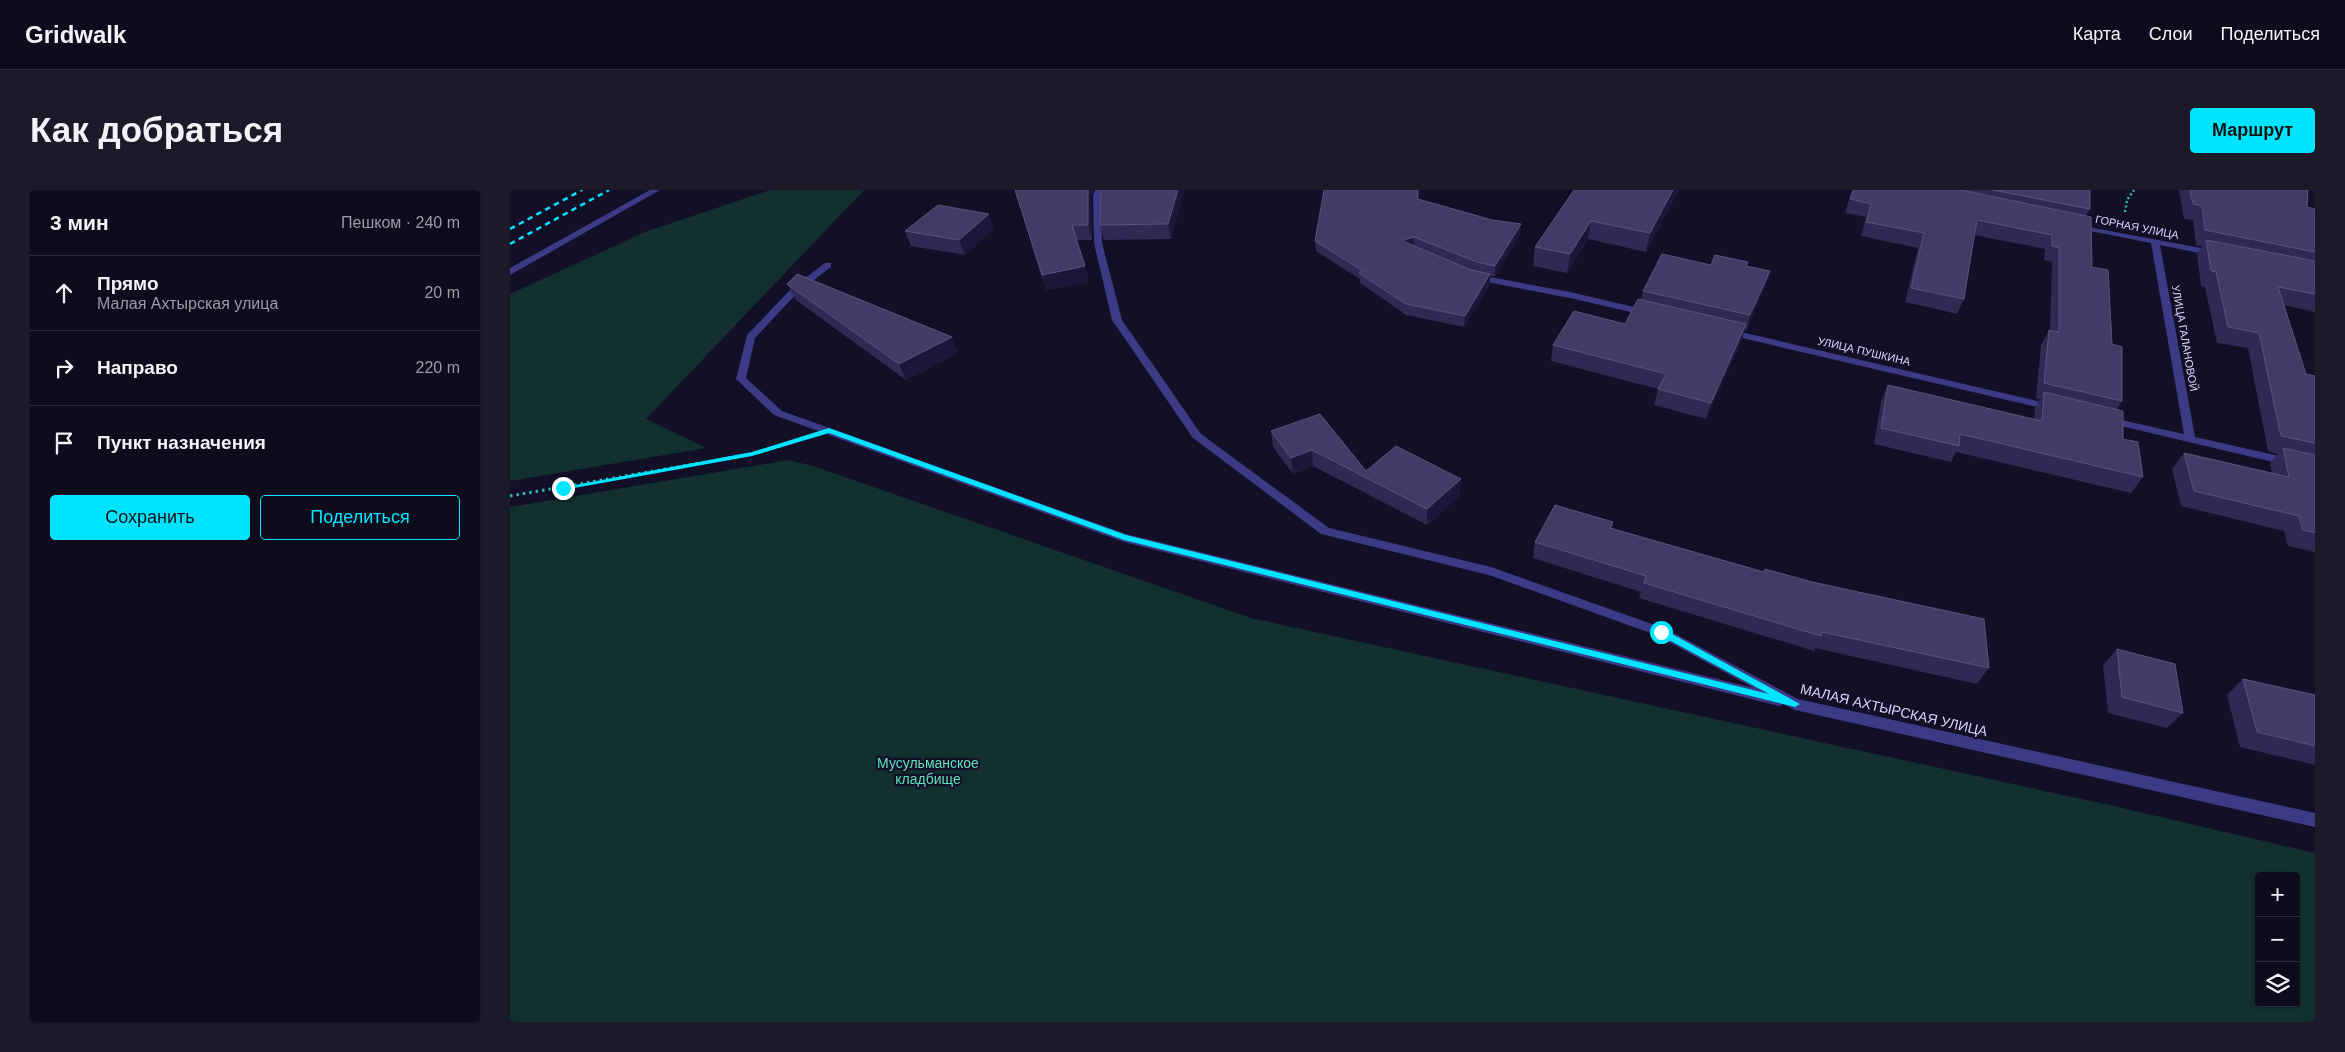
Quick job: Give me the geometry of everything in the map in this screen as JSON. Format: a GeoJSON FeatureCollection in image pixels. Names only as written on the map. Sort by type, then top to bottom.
{"type":"FeatureCollection","features":[{"type":"Feature","properties":{"kind":"street"},"geometry":{"type":"LineString","coordinates":[[510,272],[656,190]]}},
{"type":"Feature","properties":{"kind":"street","name":"МАЛАЯ АХТЫРСКАЯ УЛИЦА"},"geometry":{"type":"LineString","coordinates":[[1099,190],[1096,195],[1098,243],[1117,320],[1197,436],[1325,531],[1491,571],[1661,632],[1795,704],[2315,820]]}},
{"type":"Feature","properties":{"kind":"street","name":"ГОРНАЯ УЛИЦА"},"geometry":{"type":"LineString","coordinates":[[2066,224],[2221,255]]}},
{"type":"Feature","properties":{"kind":"street","name":"УЛИЦА ГАЛАНОВОЙ"},"geometry":{"type":"LineString","coordinates":[[2155,242],[2190,439]]}},
{"type":"Feature","properties":{"kind":"street"},"geometry":{"type":"LineString","coordinates":[[828,265],[795,290],[750,337],[740,379],[778,413],[1124,538],[1795,704]]}},
{"type":"Feature","properties":{"kind":"street"},"geometry":{"type":"LineString","coordinates":[[1465,274],[1474,278],[1570,295],[1657,315]]}},
{"type":"Feature","properties":{"kind":"street","name":"УЛИЦА ПУШКИНА"},"geometry":{"type":"LineString","coordinates":[[1715,329],[2064,410]]}},
{"type":"Feature","properties":{"kind":"street"},"geometry":{"type":"LineString","coordinates":[[2093,417],[2315,468]]}},
{"type":"Feature","properties":{"kind":"path"},"geometry":{"type":"LineString","coordinates":[[510,496],[752,454],[829,431]]}},
{"type":"Feature","properties":{"kind":"green space"},"geometry":{"type":"Polygon","coordinates":[[[770,190],[864,190],[646,419],[706,448],[510,481],[510,294],[645,232],[770,190]]]}},
{"type":"Feature","properties":{"kind":"green space","name":"Мусульманское кладбище"},"geometry":{"type":"Polygon","coordinates":[[[789,460],[816,467],[1251,618],[2114,806],[2315,853],[2315,1022],[510,1022],[510,507],[789,460]]]}},
{"type":"Feature","properties":{"kind":"building"},"geometry":{"type":"Polygon","coordinates":[[[1015,190],[1088,190],[1088,225],[1072,225],[1085,266],[1042,275],[1015,190]]]}},
{"type":"Feature","properties":{"kind":"building"},"geometry":{"type":"Polygon","coordinates":[[[1101,190],[1178,190],[1168,224],[1100,225],[1101,190]]]}},
{"type":"Feature","properties":{"kind":"building"},"geometry":{"type":"Polygon","coordinates":[[[1324,190],[1418,190],[1418,199],[1492,220],[1521,224],[1495,266],[1477,262],[1414,237],[1404,240],[1471,270],[1490,274],[1465,316],[1406,304],[1359,273],[1363,271],[1315,241],[1324,190]]]}},
{"type":"Feature","properties":{"kind":"building"},"geometry":{"type":"Polygon","coordinates":[[[1574,190],[1673,190],[1650,233],[1591,221],[1570,254],[1535,247],[1574,190]]]}},
{"type":"Feature","properties":{"kind":"building"},"geometry":{"type":"Polygon","coordinates":[[[1853,190],[1961,190],[2091,217],[2092,267],[2108,270],[2112,344],[2122,347],[2122,401],[2044,383],[2049,330],[2059,332],[2059,248],[2052,246],[2052,235],[1977,220],[1964,299],[1911,288],[1924,233],[1866,222],[1871,204],[1850,199],[1853,190]]]}},
{"type":"Feature","properties":{"kind":"building"},"geometry":{"type":"Polygon","coordinates":[[[1993,190],[2090,190],[2090,209],[1993,190]]]}},
{"type":"Feature","properties":{"kind":"building"},"geometry":{"type":"Polygon","coordinates":[[[2190,190],[2308,190],[2307,207],[2315,209],[2315,252],[2205,230],[2202,206],[2193,204],[2190,190]]]}},
{"type":"Feature","properties":{"kind":"building"},"geometry":{"type":"Polygon","coordinates":[[[938,205],[989,214],[959,240],[905,231],[938,205]]]}},
{"type":"Feature","properties":{"kind":"building"},"geometry":{"type":"Polygon","coordinates":[[[2206,240],[2315,261],[2315,294],[2278,287],[2306,374],[2315,376],[2315,443],[2281,436],[2259,333],[2228,327],[2216,272],[2211,271],[2206,240]]]}},
{"type":"Feature","properties":{"kind":"building"},"geometry":{"type":"Polygon","coordinates":[[[1662,254],[1711,265],[1715,255],[1748,262],[1746,266],[1770,271],[1750,315],[1643,291],[1662,254]]]}},
{"type":"Feature","properties":{"kind":"building"},"geometry":{"type":"Polygon","coordinates":[[[797,274],[952,337],[899,364],[787,284],[797,274]]]}},
{"type":"Feature","properties":{"kind":"building"},"geometry":{"type":"Polygon","coordinates":[[[1638,299],[1746,324],[1711,403],[1658,389],[1666,374],[1553,345],[1574,311],[1625,324],[1638,299]]]}},
{"type":"Feature","properties":{"kind":"building"},"geometry":{"type":"Polygon","coordinates":[[[1888,385],[2042,421],[2044,392],[2123,411],[2123,439],[2138,442],[2143,477],[1960,434],[1959,446],[1881,428],[1888,385]]]}},
{"type":"Feature","properties":{"kind":"building"},"geometry":{"type":"Polygon","coordinates":[[[1320,414],[1366,471],[1396,446],[1461,479],[1427,509],[1312,450],[1291,458],[1271,431],[1320,414]]]}},
{"type":"Feature","properties":{"kind":"building"},"geometry":{"type":"Polygon","coordinates":[[[2283,448],[2315,455],[2315,533],[2303,530],[2299,516],[2194,491],[2184,453],[2289,477],[2283,448]]]}},
{"type":"Feature","properties":{"kind":"building"},"geometry":{"type":"Polygon","coordinates":[[[1555,505],[1613,522],[1610,528],[1764,572],[1765,569],[1812,582],[1984,619],[1989,668],[1822,632],[1821,636],[1644,583],[1646,576],[1535,542],[1555,505]]]}},
{"type":"Feature","properties":{"kind":"building"},"geometry":{"type":"Polygon","coordinates":[[[2117,649],[2175,664],[2183,713],[2122,697],[2117,649]]]}},
{"type":"Feature","properties":{"kind":"building"},"geometry":{"type":"Polygon","coordinates":[[[2243,679],[2315,695],[2315,746],[2257,732],[2243,679]]]}},
{"type":"Feature","properties":{"kind":"railway"},"geometry":{"type":"LineString","coordinates":[[510,229],[582,190]]}},
{"type":"Feature","properties":{"kind":"railway"},"geometry":{"type":"LineString","coordinates":[[510,244],[609,190]]}},
{"type":"Feature","properties":{"kind":"route"},"geometry":{"type":"LineString","coordinates":[[563,488],[752,454],[829,431],[1124,538],[1740,692],[1795,704],[1661,632]]}}]}
